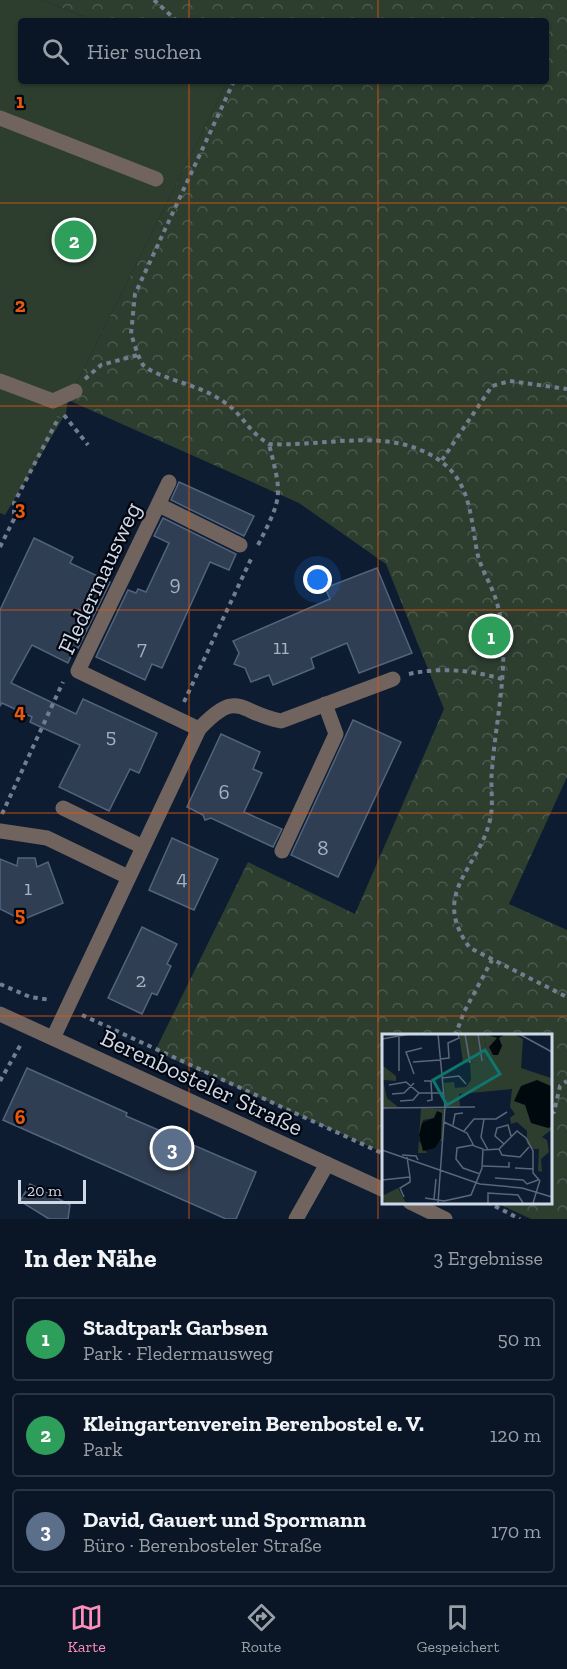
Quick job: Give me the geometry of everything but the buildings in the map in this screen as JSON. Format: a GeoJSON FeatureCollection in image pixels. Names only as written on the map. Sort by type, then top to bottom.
{"type":"FeatureCollection","features":[{"type":"Feature","properties":{"kind":"street"},"geometry":{"type":"LineString","coordinates":[[0,118],[156,179]]}},
{"type":"Feature","properties":{"kind":"street"},"geometry":{"type":"LineString","coordinates":[[0,381],[53,401],[75,391]]}},
{"type":"Feature","properties":{"kind":"street","name":"Fledermausweg"},"geometry":{"type":"LineString","coordinates":[[169,482],[78,671],[199,729]]}},
{"type":"Feature","properties":{"kind":"street"},"geometry":{"type":"LineString","coordinates":[[159,505],[240,545]]}},
{"type":"Feature","properties":{"kind":"street"},"geometry":{"type":"LineString","coordinates":[[52,1038],[199,729],[229,705],[240,704],[281,721],[393,679]]}},
{"type":"Feature","properties":{"kind":"street"},"geometry":{"type":"LineString","coordinates":[[282,851],[336,734],[325,704]]}},
{"type":"Feature","properties":{"kind":"street"},"geometry":{"type":"LineString","coordinates":[[63,808],[143,846]]}},
{"type":"Feature","properties":{"kind":"street"},"geometry":{"type":"LineString","coordinates":[[0,831],[47,838],[128,876]]}},
{"type":"Feature","properties":{"kind":"street","name":"Berenbosteler Straße"},"geometry":{"type":"LineString","coordinates":[[0,1014],[382,1189]]}},
{"type":"Feature","properties":{"kind":"street"},"geometry":{"type":"LineString","coordinates":[[296,1219],[327,1164]]}},
{"type":"Feature","properties":{"kind":"street"},"geometry":{"type":"LineString","coordinates":[[412,1204],[445,1219]]}},
{"type":"Feature","properties":{"kind":"path"},"geometry":{"type":"LineString","coordinates":[[154,0],[174,18]]}},
{"type":"Feature","properties":{"kind":"path"},"geometry":{"type":"LineString","coordinates":[[233,84],[135,294],[131,334],[138,355],[143,365],[150,370],[222,400],[234,409],[255,436],[269,444],[374,441],[415,448],[442,460],[465,491],[473,515],[478,554],[497,602],[504,646],[492,771],[491,817],[485,840],[466,867],[457,889],[455,906],[461,935],[470,948],[567,997]]}},
{"type":"Feature","properties":{"kind":"path"},"geometry":{"type":"LineString","coordinates":[[75,391],[101,365],[138,355]]}},
{"type":"Feature","properties":{"kind":"path"},"geometry":{"type":"LineString","coordinates":[[442,460],[492,386],[510,381],[567,389]]}},
{"type":"Feature","properties":{"kind":"path"},"geometry":{"type":"LineString","coordinates":[[0,547],[14,519],[14,503],[62,412],[88,446]]}},
{"type":"Feature","properties":{"kind":"path"},"geometry":{"type":"LineString","coordinates":[[177,718],[277,508],[280,487],[269,444]]}},
{"type":"Feature","properties":{"kind":"path"},"geometry":{"type":"LineString","coordinates":[[393,679],[431,670],[451,670],[480,672],[502,679]]}},
{"type":"Feature","properties":{"kind":"path"},"geometry":{"type":"LineString","coordinates":[[0,818],[65,678],[78,671]]}},
{"type":"Feature","properties":{"kind":"path"},"geometry":{"type":"LineString","coordinates":[[456,1034],[464,1012],[492,960]]}},
{"type":"Feature","properties":{"kind":"path"},"geometry":{"type":"LineString","coordinates":[[0,984],[30,997],[48,999],[155,1051],[382,1153]]}},
{"type":"Feature","properties":{"kind":"path"},"geometry":{"type":"LineString","coordinates":[[0,1081],[30,1028]]}},
{"type":"Feature","properties":{"kind":"path"},"geometry":{"type":"LineString","coordinates":[[552,1112],[560,1086],[567,1081]]}},
{"type":"Feature","properties":{"kind":"path"},"geometry":{"type":"LineString","coordinates":[[489,1204],[520,1219]]}},
{"type":"Feature","properties":{"kind":"green space"},"geometry":{"type":"Polygon","coordinates":[[[0,0],[42,0],[87,18],[18,18],[18,84],[226,84],[68,400],[66,413],[5,515],[0,513],[0,0]]]}},
{"type":"Feature","properties":{"kind":"green space"},"geometry":{"type":"Polygon","coordinates":[[[42,0],[567,0],[567,777],[509,904],[567,930],[567,1219],[531,1219],[499,1204],[552,1204],[552,1034],[382,1034],[382,1152],[155,1051],[248,862],[355,914],[444,709],[386,564],[299,503],[68,400],[226,84],[549,84],[549,18],[87,18],[42,0]]]}},
{"type":"Feature","properties":{"kind":"place","name":"Kleingartenverein Berenbostel e. V."},"geometry":{"type":"Point","coordinates":[74,240]}},
{"type":"Feature","properties":{"kind":"place","name":"Stadtpark Garbsen"},"geometry":{"type":"Point","coordinates":[491,636]}},
{"type":"Feature","properties":{"kind":"place","name":"David, Gauert und Spormann"},"geometry":{"type":"Point","coordinates":[172,1148]}}]}
